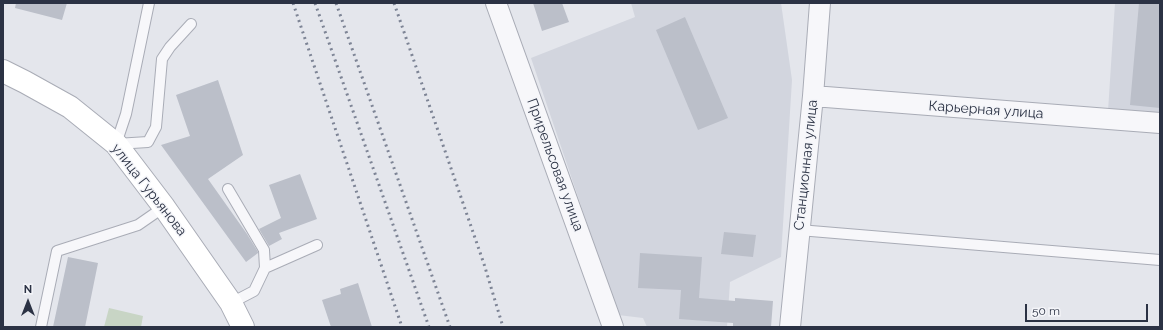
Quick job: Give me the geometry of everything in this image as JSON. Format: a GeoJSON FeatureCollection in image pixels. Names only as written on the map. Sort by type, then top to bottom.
{"type":"FeatureCollection","features":[{"type":"Feature","properties":{"kind":"street","name":"Прирельсовая улица"},"geometry":{"type":"LineString","coordinates":[[496,3],[613,327]]}},
{"type":"Feature","properties":{"kind":"street","name":"Станционная улица"},"geometry":{"type":"LineString","coordinates":[[790,327],[813,96],[820,3]]}},
{"type":"Feature","properties":{"kind":"street","name":"улица Гурьянова"},"geometry":{"type":"LineString","coordinates":[[3,72],[25,82],[70,107],[116,144],[164,206],[231,303],[243,327]]}},
{"type":"Feature","properties":{"kind":"street","name":"Карьерная улица"},"geometry":{"type":"LineString","coordinates":[[813,96],[1160,123]]}},
{"type":"Feature","properties":{"kind":"lane"},"geometry":{"type":"LineString","coordinates":[[149,3],[126,114],[116,144],[148,142],[156,127],[162,58],[191,24]]}},
{"type":"Feature","properties":{"kind":"lane"},"geometry":{"type":"LineString","coordinates":[[228,189],[264,250],[265,268],[254,291],[231,303]]}},
{"type":"Feature","properties":{"kind":"lane"},"geometry":{"type":"LineString","coordinates":[[41,327],[57,251],[138,225],[164,206]]}},
{"type":"Feature","properties":{"kind":"lane"},"geometry":{"type":"LineString","coordinates":[[799,230],[1160,260]]}},
{"type":"Feature","properties":{"kind":"lane"},"geometry":{"type":"LineString","coordinates":[[265,268],[317,245]]}},
{"type":"Feature","properties":{"kind":"shaded area"},"geometry":{"type":"Polygon","coordinates":[[[631,3],[781,3],[792,80],[781,257],[730,282],[727,327],[647,327],[643,318],[618,315],[531,58],[635,17],[631,3]]]}},
{"type":"Feature","properties":{"kind":"shaded area"},"geometry":{"type":"Polygon","coordinates":[[[1115,3],[1160,3],[1160,114],[1108,111],[1115,3]]]}},
{"type":"Feature","properties":{"kind":"green space"},"geometry":{"type":"Polygon","coordinates":[[[109,308],[143,316],[141,327],[104,327],[109,308]]]}},
{"type":"Feature","properties":{"kind":"building"},"geometry":{"type":"Polygon","coordinates":[[[16,3],[67,3],[62,20],[15,8],[16,3]]]}},
{"type":"Feature","properties":{"kind":"building"},"geometry":{"type":"Polygon","coordinates":[[[533,3],[562,3],[569,22],[542,31],[533,3]]]}},
{"type":"Feature","properties":{"kind":"building"},"geometry":{"type":"Polygon","coordinates":[[[1139,3],[1160,3],[1160,108],[1130,105],[1139,3]]]}},
{"type":"Feature","properties":{"kind":"building"},"geometry":{"type":"Polygon","coordinates":[[[685,17],[728,118],[698,130],[656,30],[685,17]]]}},
{"type":"Feature","properties":{"kind":"building"},"geometry":{"type":"Polygon","coordinates":[[[218,80],[243,155],[208,179],[258,252],[246,262],[161,145],[190,136],[176,95],[218,80]]]}},
{"type":"Feature","properties":{"kind":"building"},"geometry":{"type":"Polygon","coordinates":[[[300,174],[317,219],[279,233],[282,239],[269,246],[259,229],[281,218],[269,185],[300,174]]]}},
{"type":"Feature","properties":{"kind":"building"},"geometry":{"type":"Polygon","coordinates":[[[724,232],[756,235],[753,257],[721,254],[724,232]]]}},
{"type":"Feature","properties":{"kind":"building"},"geometry":{"type":"Polygon","coordinates":[[[640,253],[702,257],[699,298],[735,301],[735,298],[773,301],[771,327],[733,327],[733,323],[679,319],[681,290],[638,288],[640,253]]]}},
{"type":"Feature","properties":{"kind":"building"},"geometry":{"type":"Polygon","coordinates":[[[68,257],[98,263],[85,327],[53,327],[68,257]]]}},
{"type":"Feature","properties":{"kind":"building"},"geometry":{"type":"Polygon","coordinates":[[[358,283],[372,327],[331,327],[322,300],[341,294],[340,289],[358,283]]]}},
{"type":"Feature","properties":{"kind":"railway"},"geometry":{"type":"LineString","coordinates":[[293,3],[402,327]]}},
{"type":"Feature","properties":{"kind":"railway"},"geometry":{"type":"LineString","coordinates":[[315,3],[429,327]]}},
{"type":"Feature","properties":{"kind":"railway"},"geometry":{"type":"LineString","coordinates":[[336,3],[450,327]]}},
{"type":"Feature","properties":{"kind":"railway"},"geometry":{"type":"LineString","coordinates":[[394,3],[484,264],[503,327]]}}]}
